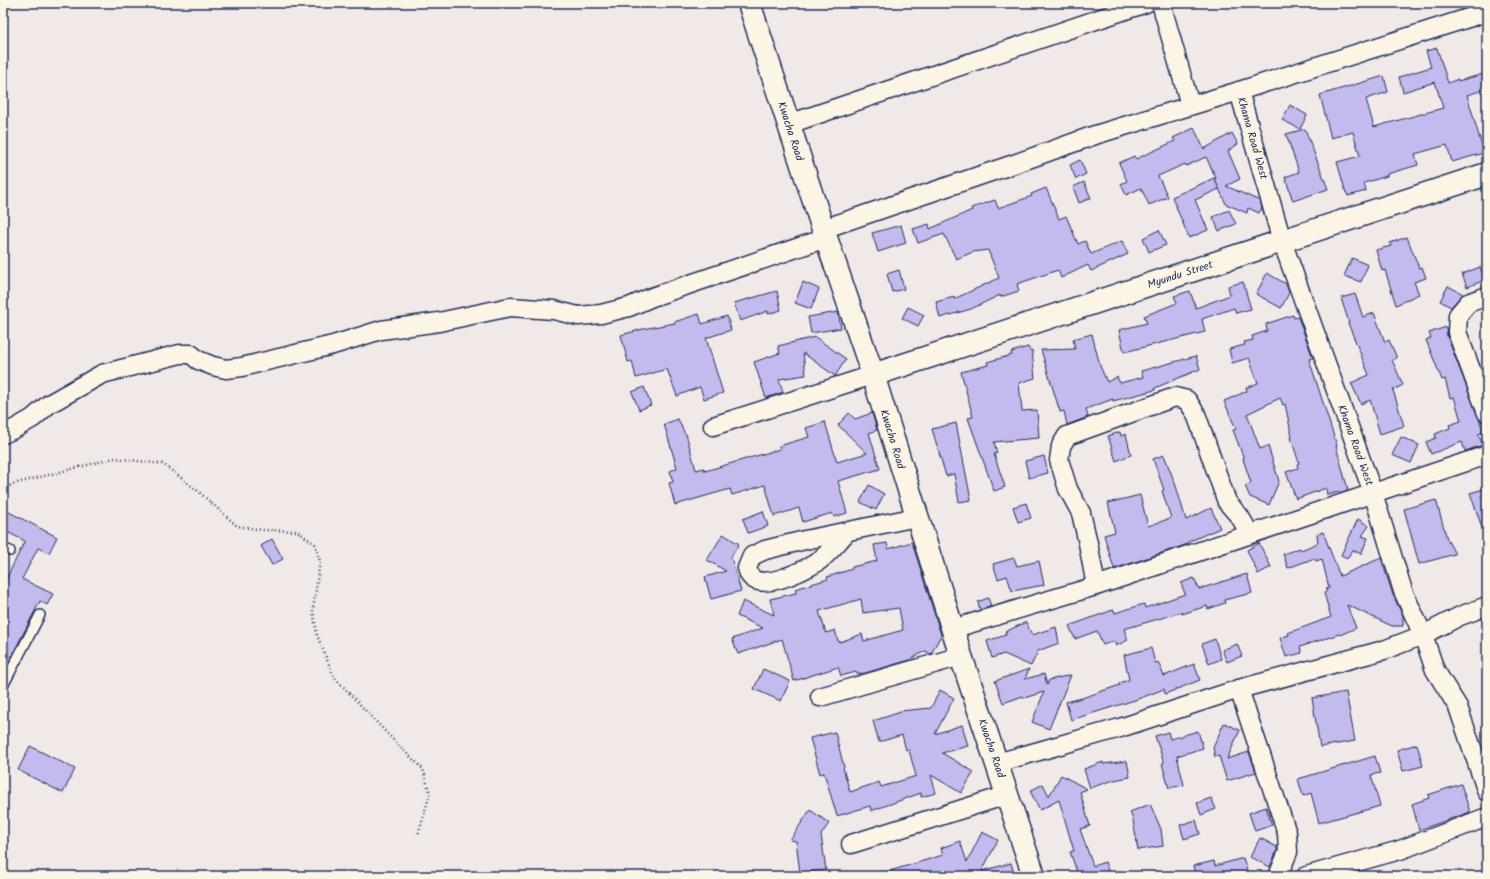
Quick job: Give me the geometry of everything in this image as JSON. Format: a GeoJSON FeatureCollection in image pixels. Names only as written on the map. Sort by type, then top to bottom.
{"type":"FeatureCollection","features":[{"type":"Feature","properties":{"kind":"main road","name":"Kwacha Road"},"geometry":{"type":"LineString","coordinates":[[749,3],[824,234],[873,375],[952,629],[1034,876]]}},
{"type":"Feature","properties":{"kind":"main road","name":"Myundu Street"},"geometry":{"type":"LineString","coordinates":[[873,375],[1487,174]]}},
{"type":"Feature","properties":{"kind":"street"},"geometry":{"type":"LineString","coordinates":[[789,124],[1146,3]]}},
{"type":"Feature","properties":{"kind":"street"},"geometry":{"type":"LineString","coordinates":[[1161,3],[1190,105]]}},
{"type":"Feature","properties":{"kind":"street"},"geometry":{"type":"LineString","coordinates":[[3,434],[33,418],[49,404],[102,374],[180,354],[191,354],[198,360],[226,369],[333,345],[381,330],[439,322],[510,307],[554,310],[578,316],[601,314],[628,307],[652,296],[1095,135],[1487,12]]}},
{"type":"Feature","properties":{"kind":"street","name":"Khama Road West"},"geometry":{"type":"LineString","coordinates":[[1239,91],[1282,241],[1373,493],[1404,591],[1435,670],[1458,707],[1487,792]]}},
{"type":"Feature","properties":{"kind":"street"},"geometry":{"type":"LineString","coordinates":[[1487,296],[1468,302],[1458,315],[1457,332],[1487,413]]}},
{"type":"Feature","properties":{"kind":"street"},"geometry":{"type":"LineString","coordinates":[[713,426],[873,375]]}},
{"type":"Feature","properties":{"kind":"street"},"geometry":{"type":"LineString","coordinates":[[1096,586],[1081,514],[1068,489],[1059,460],[1061,446],[1067,436],[1175,397],[1187,400],[1196,414],[1227,502],[1240,516],[1250,534]]}},
{"type":"Feature","properties":{"kind":"street"},"geometry":{"type":"LineString","coordinates":[[952,629],[1096,586],[1373,493],[1486,452]]}},
{"type":"Feature","properties":{"kind":"street"},"geometry":{"type":"LineString","coordinates":[[847,532],[818,562],[777,580],[759,582],[751,577],[747,568],[752,556],[765,550],[847,532],[917,517]]}},
{"type":"Feature","properties":{"kind":"street"},"geometry":{"type":"LineString","coordinates":[[997,763],[1120,728],[1239,689],[1384,650],[1422,635],[1460,616],[1487,606]]}},
{"type":"Feature","properties":{"kind":"street"},"geometry":{"type":"LineString","coordinates":[[820,697],[961,656]]}},
{"type":"Feature","properties":{"kind":"street"},"geometry":{"type":"LineString","coordinates":[[1239,689],[1287,833],[1288,852],[1278,876]]}},
{"type":"Feature","properties":{"kind":"street"},"geometry":{"type":"LineString","coordinates":[[851,844],[1007,795]]}},
{"type":"Feature","properties":{"kind":"street"},"geometry":{"type":"LineString","coordinates":[[1306,876],[1400,850],[1487,817]]}},
{"type":"Feature","properties":{"kind":"lane"},"geometry":{"type":"LineString","coordinates":[[3,686],[40,615]]}},
{"type":"Feature","properties":{"kind":"path"},"geometry":{"type":"LineString","coordinates":[[3,490],[13,484],[114,458],[163,464],[198,491],[238,526],[263,530],[297,531],[315,544],[320,560],[313,610],[317,635],[334,677],[400,747],[423,769],[430,794],[418,835]]}},
{"type":"Feature","properties":{"kind":"building"},"geometry":{"type":"Polygon","coordinates":[[[1437,48],[1448,83],[1458,79],[1458,81],[1487,73],[1487,89],[1467,95],[1484,153],[1452,162],[1447,145],[1415,154],[1418,165],[1387,174],[1387,176],[1364,183],[1366,191],[1348,196],[1337,162],[1360,156],[1353,132],[1331,138],[1320,95],[1384,76],[1388,92],[1366,99],[1374,127],[1443,108],[1435,82],[1403,92],[1399,77],[1431,67],[1426,51],[1437,48]]]}},
{"type":"Feature","properties":{"kind":"building"},"geometry":{"type":"Polygon","coordinates":[[[1290,105],[1307,115],[1300,129],[1282,120],[1290,105]]]}},
{"type":"Feature","properties":{"kind":"building"},"geometry":{"type":"Polygon","coordinates":[[[1194,128],[1204,149],[1232,133],[1238,144],[1228,151],[1240,179],[1226,186],[1260,201],[1262,208],[1259,213],[1248,208],[1247,213],[1226,204],[1206,157],[1186,166],[1185,164],[1158,176],[1168,197],[1149,205],[1141,188],[1126,195],[1121,184],[1127,181],[1119,163],[1134,156],[1136,159],[1175,141],[1173,138],[1194,128]]]}},
{"type":"Feature","properties":{"kind":"building"},"geometry":{"type":"Polygon","coordinates":[[[1305,129],[1328,189],[1293,201],[1285,177],[1299,172],[1286,134],[1305,129]]]}},
{"type":"Feature","properties":{"kind":"building"},"geometry":{"type":"Polygon","coordinates":[[[1080,160],[1086,174],[1076,179],[1070,165],[1080,160]]]}},
{"type":"Feature","properties":{"kind":"building"},"geometry":{"type":"Polygon","coordinates":[[[1214,178],[1219,189],[1195,200],[1208,230],[1189,238],[1172,197],[1214,178]]]}},
{"type":"Feature","properties":{"kind":"building"},"geometry":{"type":"Polygon","coordinates":[[[1084,182],[1091,198],[1079,203],[1073,187],[1084,182]]]}},
{"type":"Feature","properties":{"kind":"building"},"geometry":{"type":"Polygon","coordinates":[[[1046,188],[1059,219],[1066,216],[1078,244],[1085,241],[1091,254],[1122,241],[1128,254],[1091,271],[1088,265],[1061,278],[1058,270],[1017,284],[1019,291],[1000,297],[1000,295],[971,309],[940,318],[936,302],[954,297],[954,299],[999,278],[988,250],[973,252],[956,259],[944,234],[918,243],[913,229],[929,224],[930,229],[972,210],[971,208],[995,200],[998,208],[1032,196],[1031,194],[1046,188]]]}},
{"type":"Feature","properties":{"kind":"building"},"geometry":{"type":"Polygon","coordinates":[[[1229,210],[1236,224],[1219,231],[1213,217],[1229,210]]]}},
{"type":"Feature","properties":{"kind":"building"},"geometry":{"type":"Polygon","coordinates":[[[901,225],[906,243],[878,252],[872,233],[901,225]]]}},
{"type":"Feature","properties":{"kind":"building"},"geometry":{"type":"Polygon","coordinates":[[[1159,230],[1166,245],[1149,252],[1143,238],[1159,230]]]}},
{"type":"Feature","properties":{"kind":"building"},"geometry":{"type":"Polygon","coordinates":[[[1407,237],[1419,268],[1422,267],[1426,278],[1414,282],[1419,294],[1396,305],[1385,270],[1382,271],[1376,250],[1391,246],[1390,243],[1407,237]]]}},
{"type":"Feature","properties":{"kind":"building"},"geometry":{"type":"Polygon","coordinates":[[[1352,258],[1368,265],[1361,282],[1344,276],[1352,258]]]}},
{"type":"Feature","properties":{"kind":"building"},"geometry":{"type":"Polygon","coordinates":[[[1480,267],[1485,280],[1467,287],[1462,274],[1480,267]]]}},
{"type":"Feature","properties":{"kind":"building"},"geometry":{"type":"Polygon","coordinates":[[[899,270],[904,289],[892,292],[887,274],[899,270]]]}},
{"type":"Feature","properties":{"kind":"building"},"geometry":{"type":"Polygon","coordinates":[[[1267,273],[1286,284],[1289,293],[1281,308],[1256,294],[1267,273]]]}},
{"type":"Feature","properties":{"kind":"building"},"geometry":{"type":"Polygon","coordinates":[[[803,282],[819,289],[811,309],[795,303],[803,282]]]}},
{"type":"Feature","properties":{"kind":"building"},"geometry":{"type":"Polygon","coordinates":[[[1243,282],[1251,309],[1236,313],[1234,308],[1202,319],[1205,332],[1124,352],[1119,330],[1147,323],[1144,316],[1177,303],[1174,296],[1190,291],[1196,308],[1230,295],[1228,286],[1243,282]]]}},
{"type":"Feature","properties":{"kind":"building"},"geometry":{"type":"Polygon","coordinates":[[[1448,286],[1463,294],[1451,307],[1440,301],[1448,286]]]}},
{"type":"Feature","properties":{"kind":"building"},"geometry":{"type":"Polygon","coordinates":[[[777,291],[781,310],[768,314],[768,311],[740,321],[734,303],[777,291]]]}},
{"type":"Feature","properties":{"kind":"building"},"geometry":{"type":"Polygon","coordinates":[[[1355,294],[1363,317],[1374,313],[1385,342],[1389,340],[1397,358],[1392,360],[1403,385],[1393,390],[1404,426],[1380,434],[1370,400],[1361,404],[1351,383],[1369,375],[1348,323],[1341,298],[1355,294]]]}},
{"type":"Feature","properties":{"kind":"building"},"geometry":{"type":"Polygon","coordinates":[[[908,307],[924,315],[918,326],[902,318],[908,307]]]}},
{"type":"Feature","properties":{"kind":"building"},"geometry":{"type":"Polygon","coordinates":[[[838,312],[841,328],[811,333],[808,317],[838,312]]]}},
{"type":"Feature","properties":{"kind":"building"},"geometry":{"type":"Polygon","coordinates":[[[699,314],[702,324],[727,316],[731,330],[706,338],[723,393],[704,399],[700,387],[677,396],[667,369],[636,378],[632,361],[628,362],[621,335],[675,323],[674,322],[699,314]]]}},
{"type":"Feature","properties":{"kind":"building"},"geometry":{"type":"Polygon","coordinates":[[[1293,315],[1294,318],[1298,317],[1313,358],[1309,359],[1337,446],[1348,490],[1327,495],[1326,488],[1296,499],[1286,472],[1298,468],[1297,464],[1299,463],[1291,438],[1285,404],[1283,405],[1280,398],[1247,414],[1260,449],[1268,446],[1279,481],[1269,505],[1250,497],[1245,486],[1251,483],[1233,430],[1236,429],[1224,401],[1247,391],[1246,388],[1258,383],[1249,358],[1232,363],[1229,349],[1245,345],[1244,342],[1253,340],[1252,336],[1267,331],[1266,324],[1293,315]]]}},
{"type":"Feature","properties":{"kind":"building"},"geometry":{"type":"Polygon","coordinates":[[[1446,327],[1447,336],[1484,432],[1478,434],[1483,445],[1465,451],[1462,442],[1431,454],[1426,442],[1436,438],[1435,434],[1450,428],[1449,425],[1461,421],[1454,397],[1450,398],[1445,379],[1442,380],[1426,340],[1431,338],[1429,333],[1446,327]]]}},
{"type":"Feature","properties":{"kind":"building"},"geometry":{"type":"Polygon","coordinates":[[[1092,334],[1100,366],[1107,382],[1117,377],[1120,383],[1143,377],[1141,371],[1196,356],[1200,369],[1155,388],[1155,390],[1113,401],[1113,399],[1086,409],[1088,417],[1067,425],[1064,411],[1060,412],[1041,350],[1075,349],[1073,339],[1092,334]]]}},
{"type":"Feature","properties":{"kind":"building"},"geometry":{"type":"Polygon","coordinates":[[[815,337],[846,359],[835,376],[803,353],[806,375],[779,379],[783,392],[766,398],[754,362],[780,353],[778,346],[815,337]]]}},
{"type":"Feature","properties":{"kind":"building"},"geometry":{"type":"Polygon","coordinates":[[[1028,347],[1030,351],[1032,350],[1035,378],[1019,383],[1022,411],[1037,410],[1039,438],[994,442],[997,453],[994,454],[1005,487],[994,491],[968,418],[973,417],[961,372],[988,365],[987,362],[1012,355],[1011,352],[1028,347]]]}},
{"type":"Feature","properties":{"kind":"building"},"geometry":{"type":"Polygon","coordinates":[[[644,387],[651,405],[639,410],[632,392],[644,387]]]}},
{"type":"Feature","properties":{"kind":"building"},"geometry":{"type":"Polygon","coordinates":[[[849,413],[855,419],[872,413],[877,430],[869,433],[880,469],[838,481],[847,513],[834,517],[832,513],[803,522],[799,508],[774,516],[765,485],[732,495],[730,489],[675,505],[669,483],[673,482],[670,471],[677,468],[664,424],[678,419],[686,434],[696,470],[704,468],[705,471],[780,449],[779,446],[809,437],[806,428],[825,422],[837,462],[867,453],[838,425],[849,413]]]}},
{"type":"Feature","properties":{"kind":"building"},"geometry":{"type":"Polygon","coordinates":[[[956,423],[971,500],[959,502],[954,474],[946,476],[932,429],[956,423]]]}},
{"type":"Feature","properties":{"kind":"building"},"geometry":{"type":"Polygon","coordinates":[[[1120,432],[1121,436],[1126,434],[1131,455],[1116,461],[1108,436],[1120,432]]]}},
{"type":"Feature","properties":{"kind":"building"},"geometry":{"type":"Polygon","coordinates":[[[1401,437],[1419,445],[1411,463],[1392,455],[1401,437]]]}},
{"type":"Feature","properties":{"kind":"building"},"geometry":{"type":"Polygon","coordinates":[[[1164,455],[1176,486],[1186,520],[1211,508],[1220,528],[1188,542],[1188,544],[1114,569],[1104,535],[1115,532],[1108,503],[1140,495],[1148,526],[1171,518],[1162,491],[1164,490],[1153,459],[1164,455]]]}},
{"type":"Feature","properties":{"kind":"building"},"geometry":{"type":"Polygon","coordinates":[[[1044,456],[1048,473],[1029,478],[1025,461],[1044,456]]]}},
{"type":"Feature","properties":{"kind":"building"},"geometry":{"type":"Polygon","coordinates":[[[869,485],[884,494],[876,510],[860,502],[869,485]]]}},
{"type":"Feature","properties":{"kind":"building"},"geometry":{"type":"Polygon","coordinates":[[[1487,488],[1487,536],[1485,536],[1470,493],[1487,488]]]}},
{"type":"Feature","properties":{"kind":"building"},"geometry":{"type":"Polygon","coordinates":[[[1436,500],[1447,539],[1455,554],[1419,564],[1404,509],[1436,500]]]}},
{"type":"Feature","properties":{"kind":"building"},"geometry":{"type":"Polygon","coordinates":[[[1026,503],[1031,518],[1018,522],[1013,507],[1026,503]]]}},
{"type":"Feature","properties":{"kind":"building"},"geometry":{"type":"Polygon","coordinates":[[[7,511],[57,537],[49,553],[38,548],[22,579],[53,594],[47,605],[40,601],[3,673],[3,585],[25,541],[3,530],[3,518],[7,511]]]}},
{"type":"Feature","properties":{"kind":"building"},"geometry":{"type":"Polygon","coordinates":[[[763,511],[768,526],[748,533],[743,519],[763,511]]]}},
{"type":"Feature","properties":{"kind":"building"},"geometry":{"type":"Polygon","coordinates":[[[1358,519],[1369,526],[1362,536],[1368,538],[1361,554],[1353,550],[1347,558],[1341,555],[1358,519]]]}},
{"type":"Feature","properties":{"kind":"building"},"geometry":{"type":"Polygon","coordinates":[[[1323,532],[1340,576],[1381,558],[1393,595],[1403,616],[1403,626],[1392,626],[1347,605],[1356,628],[1340,635],[1339,634],[1300,647],[1302,653],[1286,657],[1280,638],[1289,635],[1288,633],[1331,617],[1324,593],[1327,591],[1326,589],[1329,588],[1322,559],[1316,561],[1315,558],[1288,568],[1283,554],[1300,548],[1301,550],[1318,543],[1317,534],[1323,532]]]}},
{"type":"Feature","properties":{"kind":"building"},"geometry":{"type":"Polygon","coordinates":[[[723,534],[739,544],[731,557],[741,591],[711,599],[705,577],[726,571],[707,560],[723,534]]]}},
{"type":"Feature","properties":{"kind":"building"},"geometry":{"type":"Polygon","coordinates":[[[272,539],[283,559],[272,565],[261,546],[272,539]]]}},
{"type":"Feature","properties":{"kind":"building"},"geometry":{"type":"Polygon","coordinates":[[[912,542],[941,635],[931,654],[925,651],[910,660],[865,673],[857,674],[856,672],[841,676],[838,667],[794,681],[782,639],[738,654],[732,639],[763,628],[737,616],[743,601],[774,615],[770,599],[796,593],[795,589],[828,579],[827,577],[852,569],[852,567],[877,561],[874,545],[887,543],[888,549],[912,542]],[[861,599],[819,611],[826,633],[835,630],[838,641],[840,642],[862,634],[864,641],[903,630],[899,608],[863,613],[861,599]]]}},
{"type":"Feature","properties":{"kind":"building"},"geometry":{"type":"Polygon","coordinates":[[[1259,543],[1271,567],[1258,574],[1247,550],[1259,543]]]}},
{"type":"Feature","properties":{"kind":"building"},"geometry":{"type":"Polygon","coordinates":[[[1014,558],[1017,566],[1039,561],[1044,585],[1012,591],[1007,576],[998,579],[993,564],[1014,558]]]}},
{"type":"Feature","properties":{"kind":"building"},"geometry":{"type":"Polygon","coordinates":[[[1247,574],[1252,593],[1224,600],[1225,603],[1208,609],[1207,606],[1124,629],[1128,640],[1116,646],[1114,641],[1103,645],[1097,631],[1075,639],[1069,626],[1110,611],[1114,610],[1115,613],[1144,604],[1145,608],[1185,594],[1181,583],[1194,578],[1199,589],[1247,574]]]}},
{"type":"Feature","properties":{"kind":"building"},"geometry":{"type":"Polygon","coordinates":[[[988,598],[991,606],[980,610],[978,602],[988,598]]]}},
{"type":"Feature","properties":{"kind":"building"},"geometry":{"type":"Polygon","coordinates":[[[1026,622],[1032,635],[1056,627],[1059,643],[1038,651],[1031,666],[1004,654],[992,658],[987,641],[1006,635],[1005,632],[1026,622]]]}},
{"type":"Feature","properties":{"kind":"building"},"geometry":{"type":"Polygon","coordinates":[[[1215,639],[1221,659],[1209,664],[1202,644],[1215,639]]]}},
{"type":"Feature","properties":{"kind":"building"},"geometry":{"type":"Polygon","coordinates":[[[1237,644],[1242,656],[1227,662],[1222,650],[1237,644]]]}},
{"type":"Feature","properties":{"kind":"building"},"geometry":{"type":"Polygon","coordinates":[[[1151,648],[1155,663],[1158,662],[1164,676],[1194,664],[1200,680],[1165,694],[1164,689],[1138,699],[1071,720],[1066,702],[1120,685],[1119,683],[1129,680],[1124,655],[1151,648]]]}},
{"type":"Feature","properties":{"kind":"building"},"geometry":{"type":"Polygon","coordinates":[[[763,669],[790,681],[781,701],[754,689],[763,669]]]}},
{"type":"Feature","properties":{"kind":"building"},"geometry":{"type":"Polygon","coordinates":[[[1029,669],[1025,679],[1044,674],[1047,685],[1049,680],[1071,675],[1049,729],[1032,722],[1044,692],[1024,698],[1023,696],[1003,703],[995,681],[1029,669]]]}},
{"type":"Feature","properties":{"kind":"building"},"geometry":{"type":"Polygon","coordinates":[[[940,690],[954,698],[935,734],[962,725],[968,746],[942,753],[974,772],[961,793],[931,775],[936,793],[921,797],[921,793],[871,811],[870,806],[837,816],[824,773],[820,774],[810,738],[835,732],[850,792],[879,782],[881,787],[916,776],[909,750],[906,750],[902,735],[879,742],[873,721],[901,712],[900,711],[931,708],[940,690]]]}},
{"type":"Feature","properties":{"kind":"building"},"geometry":{"type":"Polygon","coordinates":[[[1346,692],[1355,741],[1320,747],[1312,698],[1346,692]]]}},
{"type":"Feature","properties":{"kind":"building"},"geometry":{"type":"Polygon","coordinates":[[[1224,723],[1240,730],[1227,759],[1249,752],[1256,772],[1227,781],[1219,756],[1215,757],[1213,748],[1224,723]]]}},
{"type":"Feature","properties":{"kind":"building"},"geometry":{"type":"Polygon","coordinates":[[[1198,731],[1203,748],[1177,756],[1184,785],[1169,788],[1162,764],[1164,763],[1155,736],[1168,732],[1170,739],[1198,731]]]}},
{"type":"Feature","properties":{"kind":"building"},"geometry":{"type":"Polygon","coordinates":[[[1417,744],[1423,766],[1403,771],[1397,750],[1417,744]]]}},
{"type":"Feature","properties":{"kind":"building"},"geometry":{"type":"Polygon","coordinates":[[[30,746],[75,769],[63,793],[18,770],[30,746]]]}},
{"type":"Feature","properties":{"kind":"building"},"geometry":{"type":"Polygon","coordinates":[[[1375,756],[1380,773],[1371,775],[1380,806],[1319,823],[1311,793],[1303,796],[1298,779],[1375,756]]]}},
{"type":"Feature","properties":{"kind":"building"},"geometry":{"type":"Polygon","coordinates":[[[1127,761],[1130,777],[1114,780],[1090,788],[1084,769],[1103,762],[1103,764],[1127,761]]]}},
{"type":"Feature","properties":{"kind":"building"},"geometry":{"type":"Polygon","coordinates":[[[1061,775],[1087,789],[1080,792],[1090,826],[1080,829],[1093,866],[1105,862],[1110,876],[1071,876],[1070,874],[1077,872],[1070,852],[1074,851],[1059,800],[1040,810],[1030,791],[1043,784],[1049,796],[1061,775]]]}},
{"type":"Feature","properties":{"kind":"building"},"geometry":{"type":"Polygon","coordinates":[[[1461,784],[1470,812],[1419,830],[1412,804],[1429,798],[1428,795],[1461,784]]]}},
{"type":"Feature","properties":{"kind":"building"},"geometry":{"type":"Polygon","coordinates":[[[1211,798],[1216,809],[1201,815],[1197,803],[1211,798]]]}},
{"type":"Feature","properties":{"kind":"building"},"geometry":{"type":"Polygon","coordinates":[[[1150,804],[1161,829],[1163,846],[1138,850],[1133,820],[1130,812],[1150,804]]]}},
{"type":"Feature","properties":{"kind":"building"},"geometry":{"type":"Polygon","coordinates":[[[1266,807],[1272,825],[1255,831],[1249,813],[1266,807]]]}},
{"type":"Feature","properties":{"kind":"building"},"geometry":{"type":"Polygon","coordinates":[[[810,810],[829,823],[821,835],[826,870],[800,873],[796,841],[790,840],[810,810]]]}},
{"type":"Feature","properties":{"kind":"building"},"geometry":{"type":"Polygon","coordinates":[[[1196,820],[1200,834],[1184,839],[1180,825],[1196,820]]]}},
{"type":"Feature","properties":{"kind":"building"},"geometry":{"type":"Polygon","coordinates":[[[982,832],[998,840],[982,871],[1011,863],[1015,876],[883,876],[883,873],[943,855],[941,848],[960,841],[967,862],[982,832]]]}},
{"type":"Feature","properties":{"kind":"building"},"geometry":{"type":"Polygon","coordinates":[[[1260,838],[1277,847],[1270,867],[1250,857],[1260,838]]]}},
{"type":"Feature","properties":{"kind":"building"},"geometry":{"type":"Polygon","coordinates":[[[1243,858],[1249,876],[1194,876],[1195,873],[1193,866],[1214,861],[1215,866],[1243,858]]]}}]}
